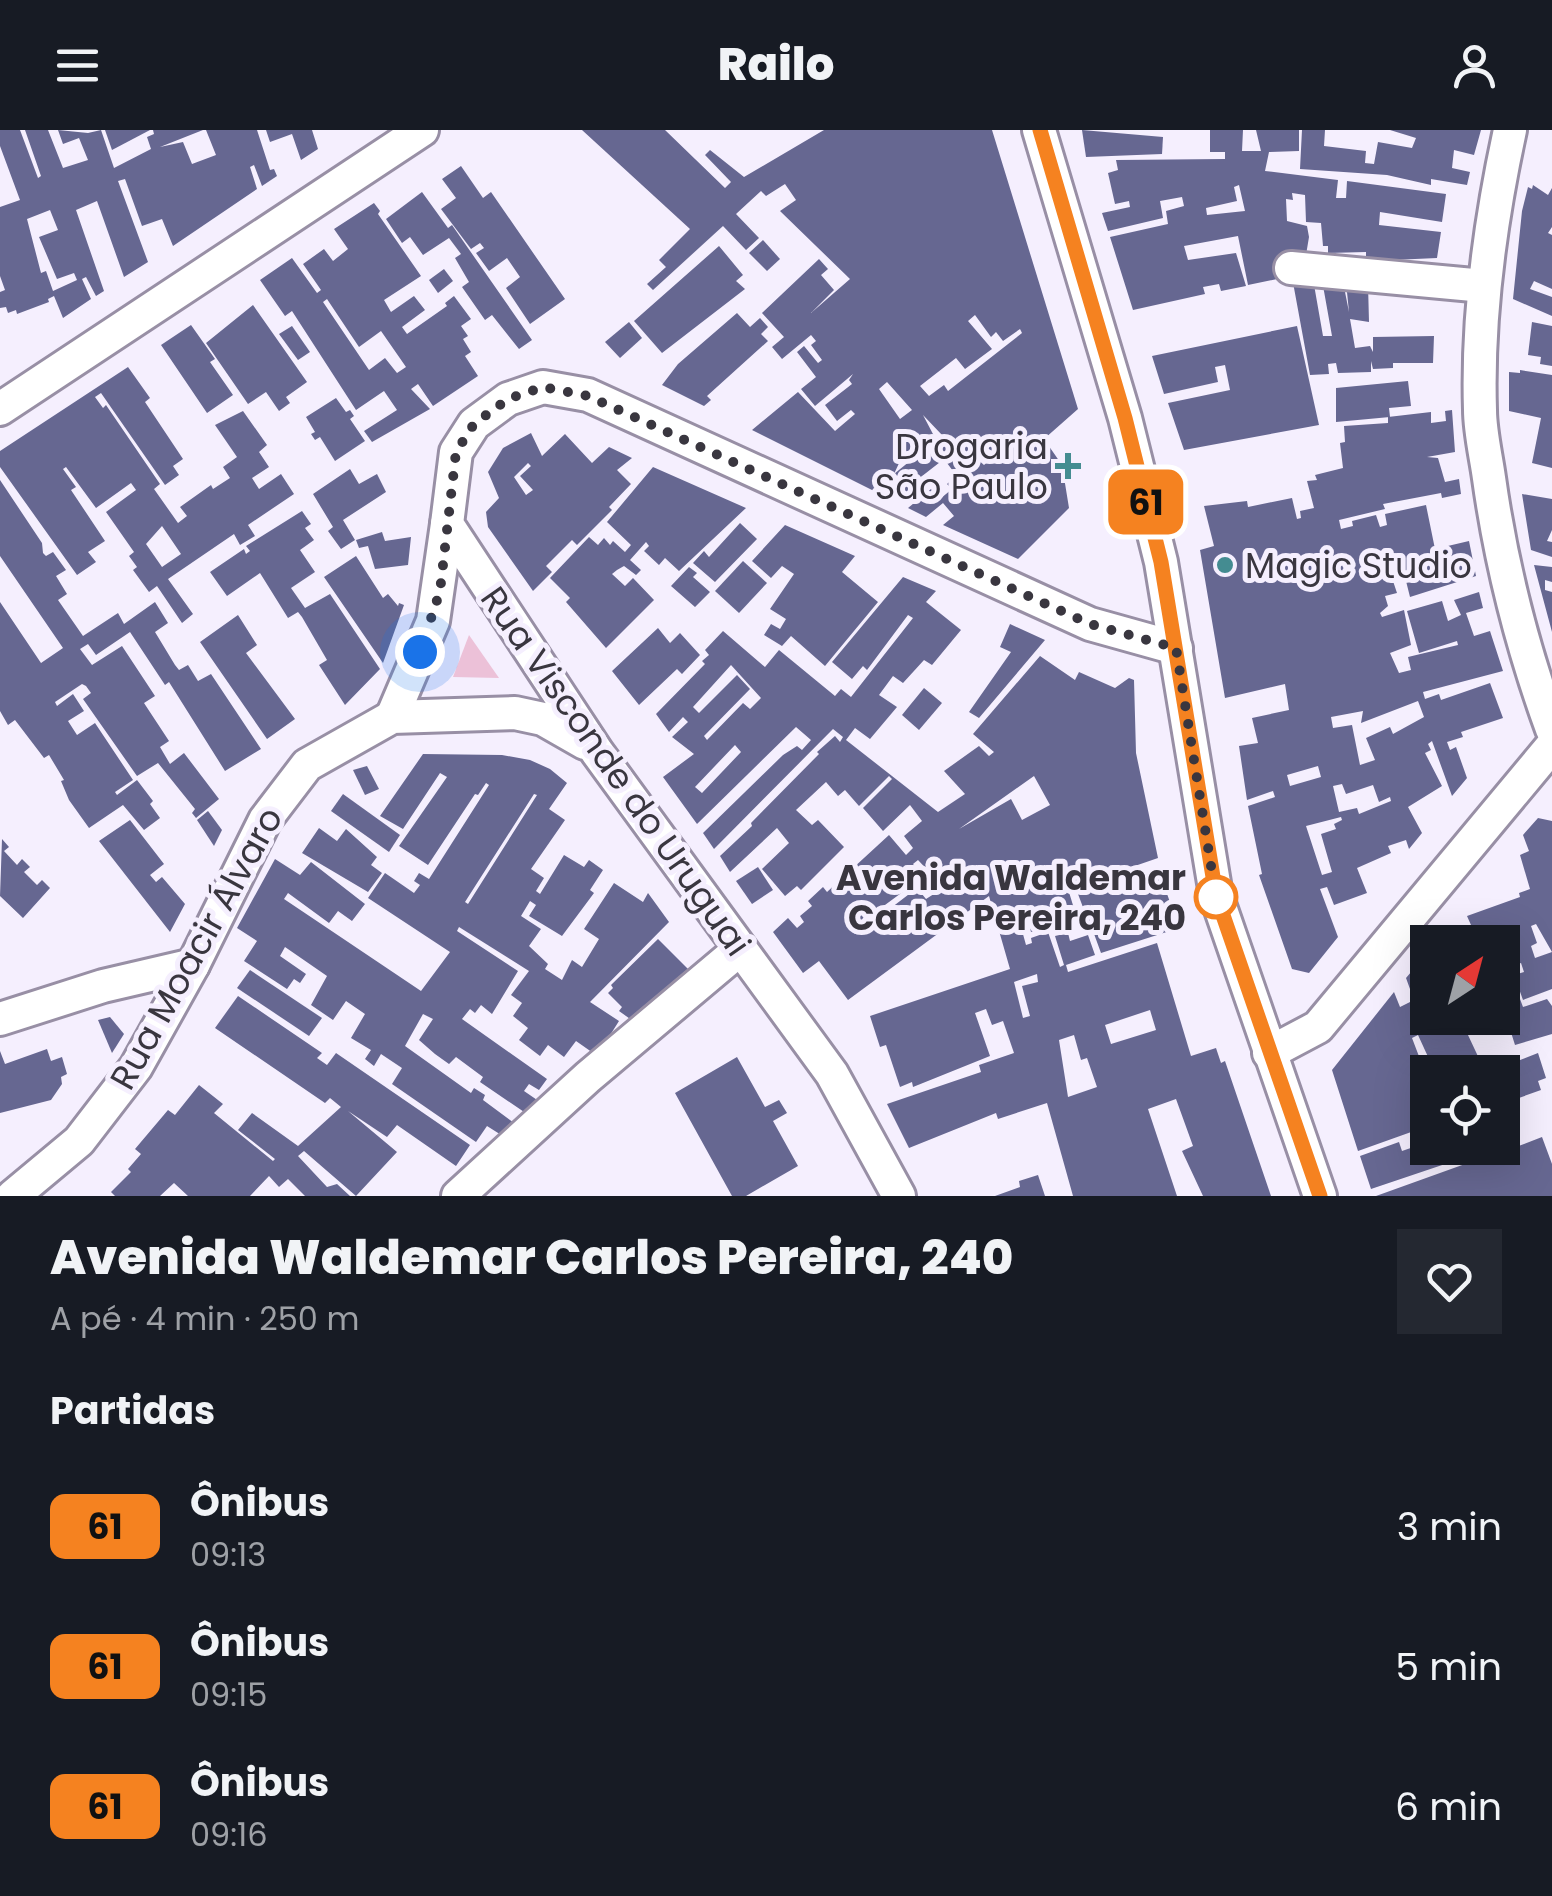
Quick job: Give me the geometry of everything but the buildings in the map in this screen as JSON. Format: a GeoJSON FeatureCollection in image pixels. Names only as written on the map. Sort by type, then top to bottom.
{"type":"FeatureCollection","features":[{"type":"Feature","properties":{"kind":"street"},"geometry":{"type":"LineString","coordinates":[[0,408],[422,130]]}},
{"type":"Feature","properties":{"kind":"street"},"geometry":{"type":"LineString","coordinates":[[1040,130],[1125,418],[1161,562],[1216,895],[1320,1196]]}},
{"type":"Feature","properties":{"kind":"street"},"geometry":{"type":"LineString","coordinates":[[1510,130],[1491,221],[1484,286],[1480,413],[1500,557],[1536,688],[1552,729]]}},
{"type":"Feature","properties":{"kind":"street"},"geometry":{"type":"LineString","coordinates":[[1291,268],[1484,286]]}},
{"type":"Feature","properties":{"kind":"street"},"geometry":{"type":"LineString","coordinates":[[392,718],[433,621],[456,452],[474,424],[508,399],[543,387],[588,396],[1090,624],[1176,648]]}},
{"type":"Feature","properties":{"kind":"street","name":"Rua Visconde do Uruguai"},"geometry":{"type":"LineString","coordinates":[[447,524],[597,752],[832,1074],[899,1196]]}},
{"type":"Feature","properties":{"kind":"street","name":"Rua Moacir Álvaro"},"geometry":{"type":"LineString","coordinates":[[13,1196],[79,1141],[136,1067],[265,820],[308,765],[392,718],[515,713],[543,719],[597,752]]}},
{"type":"Feature","properties":{"kind":"street"},"geometry":{"type":"LineString","coordinates":[[1269,1054],[1318,1027],[1552,746]]}},
{"type":"Feature","properties":{"kind":"street"},"geometry":{"type":"LineString","coordinates":[[458,1196],[588,1077],[739,950]]}},
{"type":"Feature","properties":{"kind":"street"},"geometry":{"type":"LineString","coordinates":[[0,1019],[103,986],[193,964]]}},
{"type":"Feature","properties":{"kind":"shaded area"},"geometry":{"type":"Polygon","coordinates":[[[469,635],[499,678],[453,677],[469,635]]]}},
{"type":"Feature","properties":{"kind":"bus line","name":"61"},"geometry":{"type":"LineString","coordinates":[[1040,130],[1125,418],[1161,562],[1216,895],[1320,1196]]}},
{"type":"Feature","properties":{"kind":"place","name":"Drogaria São Paulo"},"geometry":{"type":"Point","coordinates":[1068,466]}},
{"type":"Feature","properties":{"kind":"place","name":"Magic Studio"},"geometry":{"type":"Point","coordinates":[1225,565]}},
{"type":"Feature","properties":{"kind":"place","name":"Avenida Waldemar Carlos Pereira, 240"},"geometry":{"type":"Point","coordinates":[1216,897]}},
{"type":"Feature","properties":{"kind":"route"},"geometry":{"type":"LineString","coordinates":[[420,652],[440,591],[456,452],[474,424],[508,399],[543,387],[588,396],[1090,624],[1176,648],[1216,897]]}}]}
